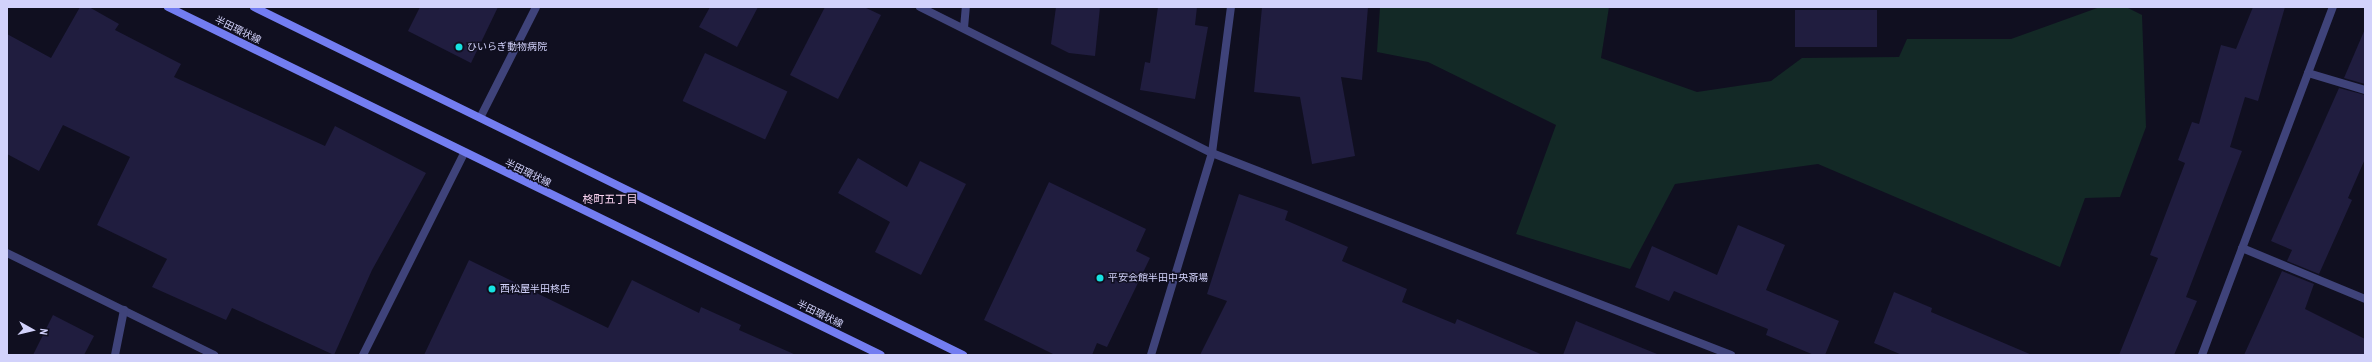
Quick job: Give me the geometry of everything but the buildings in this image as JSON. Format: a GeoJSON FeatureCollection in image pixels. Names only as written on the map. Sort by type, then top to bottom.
{"type":"FeatureCollection","features":[{"type":"Feature","properties":{"kind":"main road","name":"半田環状線"},"geometry":{"type":"LineString","coordinates":[[168,7],[464,153],[881,355]]}},
{"type":"Feature","properties":{"kind":"main road"},"geometry":{"type":"LineString","coordinates":[[254,7],[481,116],[963,355]]}},
{"type":"Feature","properties":{"kind":"street"},"geometry":{"type":"LineString","coordinates":[[481,116],[536,7]]}},
{"type":"Feature","properties":{"kind":"street"},"geometry":{"type":"LineString","coordinates":[[920,7],[1212,153],[1731,355]]}},
{"type":"Feature","properties":{"kind":"street"},"geometry":{"type":"LineString","coordinates":[[964,28],[966,7]]}},
{"type":"Feature","properties":{"kind":"street"},"geometry":{"type":"LineString","coordinates":[[1151,355],[1212,153],[1231,7]]}},
{"type":"Feature","properties":{"kind":"street"},"geometry":{"type":"LineString","coordinates":[[2202,355],[2333,7]]}},
{"type":"Feature","properties":{"kind":"street"},"geometry":{"type":"LineString","coordinates":[[2308,72],[2365,90]]}},
{"type":"Feature","properties":{"kind":"street"},"geometry":{"type":"LineString","coordinates":[[363,355],[464,153]]}},
{"type":"Feature","properties":{"kind":"street"},"geometry":{"type":"LineString","coordinates":[[2242,248],[2365,299]]}},
{"type":"Feature","properties":{"kind":"street"},"geometry":{"type":"LineString","coordinates":[[7,253],[214,355]]}},
{"type":"Feature","properties":{"kind":"street"},"geometry":{"type":"LineString","coordinates":[[116,355],[124,310]]}},
{"type":"Feature","properties":{"kind":"green space"},"geometry":{"type":"Polygon","coordinates":[[[1380,7],[1609,7],[1601,58],[1697,92],[1771,81],[1802,58],[1899,57],[1907,39],[2011,39],[2100,7],[2126,7],[2142,15],[2146,127],[2120,197],[2085,198],[2060,267],[1818,164],[1675,184],[1630,269],[1516,234],[1556,125],[1428,62],[1377,52],[1380,7]]]}},
{"type":"Feature","properties":{"kind":"place","name":"ひいらぎ動物病院"},"geometry":{"type":"Point","coordinates":[459,47]}},
{"type":"Feature","properties":{"kind":"place","name":"平安会館半田中央斎場"},"geometry":{"type":"Point","coordinates":[1100,278]}},
{"type":"Feature","properties":{"kind":"place","name":"西松屋半田柊店"},"geometry":{"type":"Point","coordinates":[492,289]}},
{"type":"Feature","properties":{"kind":"district","name":"柊町五丁目"},"geometry":{"type":"Point","coordinates":[610,199]}}]}
